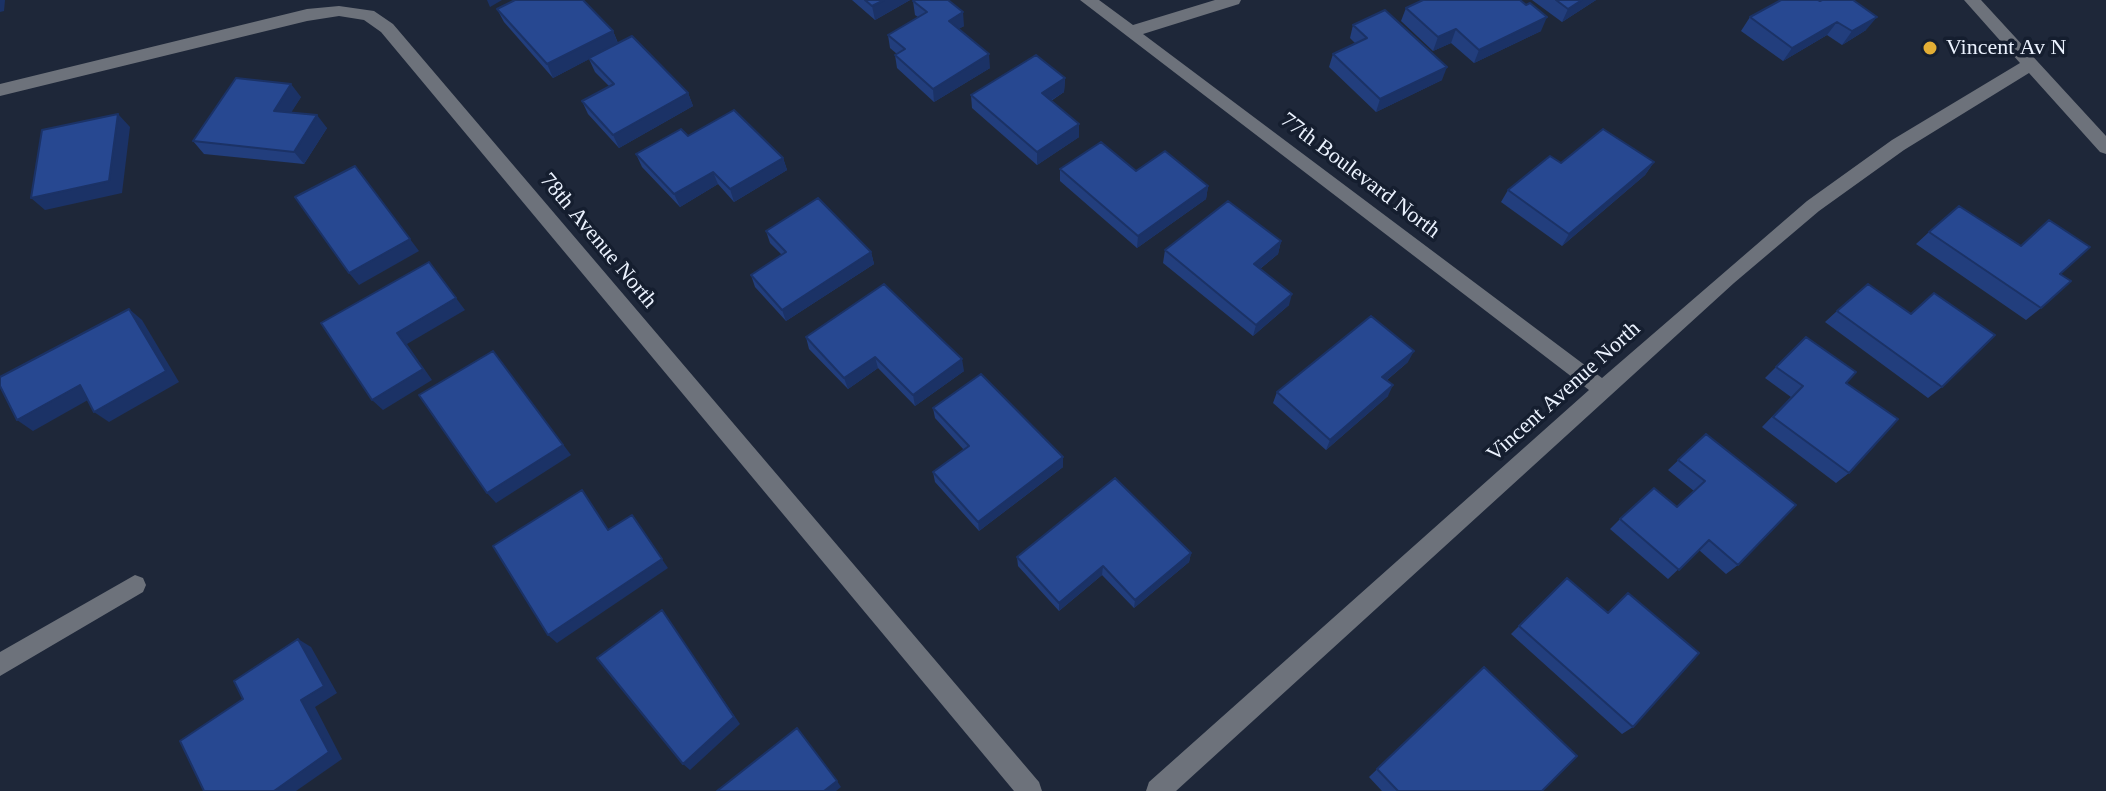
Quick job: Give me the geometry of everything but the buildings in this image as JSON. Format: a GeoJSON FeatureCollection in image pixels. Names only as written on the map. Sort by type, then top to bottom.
{"type":"FeatureCollection","features":[{"type":"Feature","properties":{"kind":"street","name":"77th Boulevard North"},"geometry":{"type":"LineString","coordinates":[[1088,0],[1603,390]]}},
{"type":"Feature","properties":{"kind":"street"},"geometry":{"type":"LineString","coordinates":[[1130,32],[1233,0]]}},
{"type":"Feature","properties":{"kind":"street"},"geometry":{"type":"LineString","coordinates":[[1972,0],[2106,147]]}},
{"type":"Feature","properties":{"kind":"street","name":"78th Avenue North"},"geometry":{"type":"LineString","coordinates":[[0,90],[307,15],[339,11],[368,15],[378,21],[1030,791]]}},
{"type":"Feature","properties":{"kind":"street","name":"Vincent Avenue North"},"geometry":{"type":"LineString","coordinates":[[1158,791],[1727,278],[1813,206],[1898,145],[2030,65]]}},
{"type":"Feature","properties":{"kind":"street"},"geometry":{"type":"LineString","coordinates":[[0,665],[135,585]]}},
{"type":"Feature","properties":{"kind":"place","name":"Vincent Av N"},"geometry":{"type":"Point","coordinates":[1930,48]}}]}
